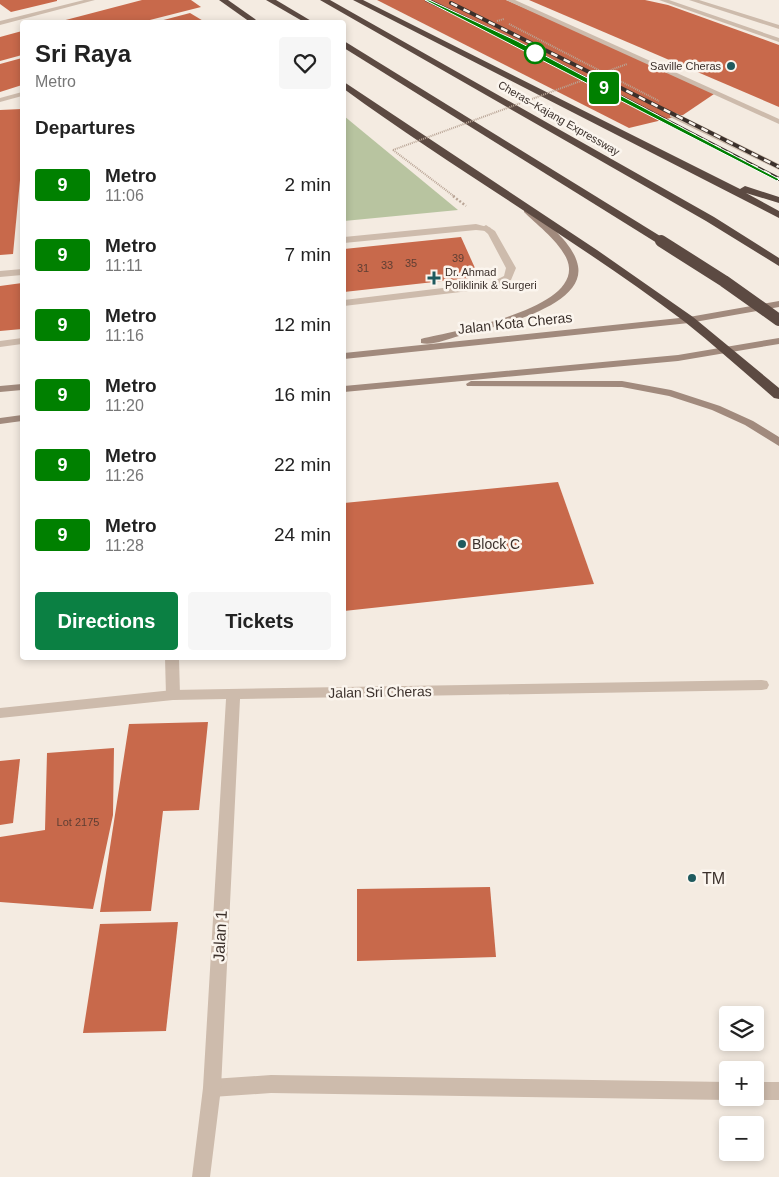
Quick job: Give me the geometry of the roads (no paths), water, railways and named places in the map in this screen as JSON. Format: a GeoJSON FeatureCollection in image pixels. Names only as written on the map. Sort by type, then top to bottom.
{"type":"FeatureCollection","features":[{"type":"Feature","properties":{"kind":"highway"},"geometry":{"type":"LineString","coordinates":[[223,0],[252,20]]}},
{"type":"Feature","properties":{"kind":"highway"},"geometry":{"type":"LineString","coordinates":[[270,0],[305,20]]}},
{"type":"Feature","properties":{"kind":"highway","name":"Cheras–Kajang Expressway"},"geometry":{"type":"LineString","coordinates":[[324,0],[710,219],[779,263]]}},
{"type":"Feature","properties":{"kind":"highway"},"geometry":{"type":"LineString","coordinates":[[357,0],[708,176],[779,215]]}},
{"type":"Feature","properties":{"kind":"highway"},"geometry":{"type":"LineString","coordinates":[[346,45],[661,241],[724,281],[779,320]]}},
{"type":"Feature","properties":{"kind":"highway"},"geometry":{"type":"LineString","coordinates":[[346,86],[410,133],[593,252],[689,320],[779,395]]}},
{"type":"Feature","properties":{"kind":"highway"},"geometry":{"type":"LineString","coordinates":[[708,176],[779,200]]}},
{"type":"Feature","properties":{"kind":"main road"},"geometry":{"type":"LineString","coordinates":[[378,353],[523,315],[549,304],[565,292],[573,278],[574,267],[560,244],[527,210]]}},
{"type":"Feature","properties":{"kind":"main road","name":"Jalan Kota Cheras"},"geometry":{"type":"LineString","coordinates":[[346,356],[689,320],[779,304]]}},
{"type":"Feature","properties":{"kind":"main road"},"geometry":{"type":"LineString","coordinates":[[346,389],[678,358],[779,341]]}},
{"type":"Feature","properties":{"kind":"main road"},"geometry":{"type":"LineString","coordinates":[[391,384],[622,384],[671,393],[716,408],[749,423],[779,442]]}},
{"type":"Feature","properties":{"kind":"main road"},"geometry":{"type":"LineString","coordinates":[[0,389],[20,387]]}},
{"type":"Feature","properties":{"kind":"main road"},"geometry":{"type":"LineString","coordinates":[[0,420],[20,418]]}},
{"type":"Feature","properties":{"kind":"street"},"geometry":{"type":"LineString","coordinates":[[0,23],[92,0]]}},
{"type":"Feature","properties":{"kind":"street"},"geometry":{"type":"LineString","coordinates":[[509,0],[779,122]]}},
{"type":"Feature","properties":{"kind":"street"},"geometry":{"type":"LineString","coordinates":[[662,0],[779,40]]}},
{"type":"Feature","properties":{"kind":"street"},"geometry":{"type":"LineString","coordinates":[[692,0],[779,27]]}},
{"type":"Feature","properties":{"kind":"street"},"geometry":{"type":"LineString","coordinates":[[718,0],[752,10]]}},
{"type":"Feature","properties":{"kind":"street"},"geometry":{"type":"LineString","coordinates":[[0,100],[20,95]]}},
{"type":"Feature","properties":{"kind":"street"},"geometry":{"type":"LineString","coordinates":[[672,115],[779,167]]}},
{"type":"Feature","properties":{"kind":"street"},"geometry":{"type":"LineString","coordinates":[[346,240],[476,227],[486,228],[492,232],[511,268],[508,278],[494,285],[346,303]]}},
{"type":"Feature","properties":{"kind":"street"},"geometry":{"type":"LineString","coordinates":[[0,274],[20,272]]}},
{"type":"Feature","properties":{"kind":"street"},"geometry":{"type":"LineString","coordinates":[[0,344],[20,341]]}},
{"type":"Feature","properties":{"kind":"street"},"geometry":{"type":"LineString","coordinates":[[172,660],[172,695]]}},
{"type":"Feature","properties":{"kind":"street","name":"Jalan Sri Cheras"},"geometry":{"type":"LineString","coordinates":[[0,713],[172,695],[762,685]]}},
{"type":"Feature","properties":{"kind":"street","name":"Jalan 1"},"geometry":{"type":"LineString","coordinates":[[202,1177],[212,1088],[233,694]]}},
{"type":"Feature","properties":{"kind":"street"},"geometry":{"type":"LineString","coordinates":[[212,1088],[271,1084],[719,1091]]}},
{"type":"Feature","properties":{"kind":"street"},"geometry":{"type":"LineString","coordinates":[[764,1091],[779,1091]]}},
{"type":"Feature","properties":{"kind":"railway"},"geometry":{"type":"LineString","coordinates":[[427,0],[515,42],[779,179]]}},
{"type":"Feature","properties":{"kind":"railway"},"geometry":{"type":"LineString","coordinates":[[451,3],[779,167]]}},
{"type":"Feature","properties":{"kind":"metro line","name":"9"},"geometry":{"type":"LineString","coordinates":[[427,0],[515,42],[779,179]]}},
{"type":"Feature","properties":{"kind":"place","name":"Saville Cheras"},"geometry":{"type":"Point","coordinates":[731,66]}},
{"type":"Feature","properties":{"kind":"place","name":"Dr. Ahmad Poliklinik & Surgeri"},"geometry":{"type":"Point","coordinates":[434,278]}},
{"type":"Feature","properties":{"kind":"place","name":"Block C"},"geometry":{"type":"Point","coordinates":[462,544]}},
{"type":"Feature","properties":{"kind":"place","name":"TM"},"geometry":{"type":"Point","coordinates":[692,878]}}]}
